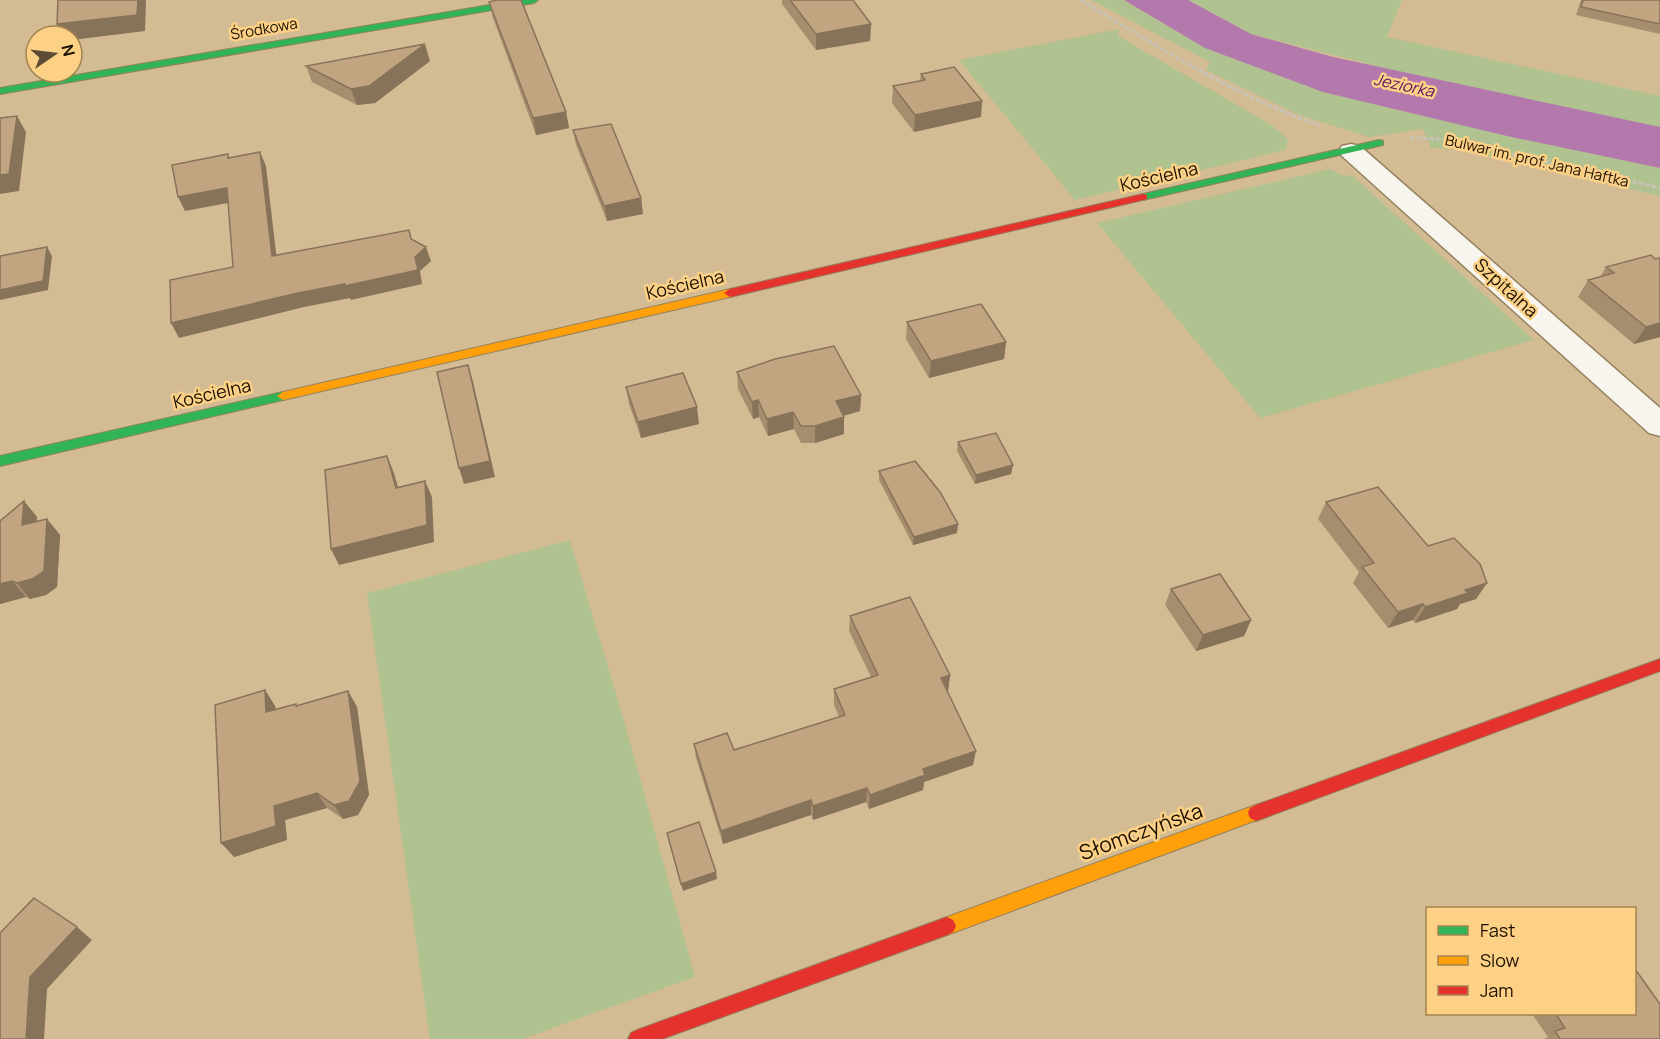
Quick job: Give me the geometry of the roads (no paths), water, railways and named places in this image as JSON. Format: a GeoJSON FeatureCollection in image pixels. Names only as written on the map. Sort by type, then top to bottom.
{"type":"FeatureCollection","features":[{"type":"Feature","properties":{"kind":"street","name":"Środkowa"},"geometry":{"type":"LineString","coordinates":[[0,91],[534,0]]}},
{"type":"Feature","properties":{"kind":"street","name":"Kościelna"},"geometry":{"type":"LineString","coordinates":[[0,461],[1379,143]]}},
{"type":"Feature","properties":{"kind":"street","name":"Szpitalna"},"geometry":{"type":"LineString","coordinates":[[1351,151],[1660,425]]}},
{"type":"Feature","properties":{"kind":"street","name":"Słomczyńska"},"geometry":{"type":"LineString","coordinates":[[636,1039],[1660,665]]}},
{"type":"Feature","properties":{"kind":"water","name":"Jeziorka"},"geometry":{"type":"Polygon","coordinates":[[[1124,0],[1188,0],[1251,34],[1333,57],[1660,127],[1660,168],[1507,136],[1323,92],[1205,48],[1124,0]]]}}]}
